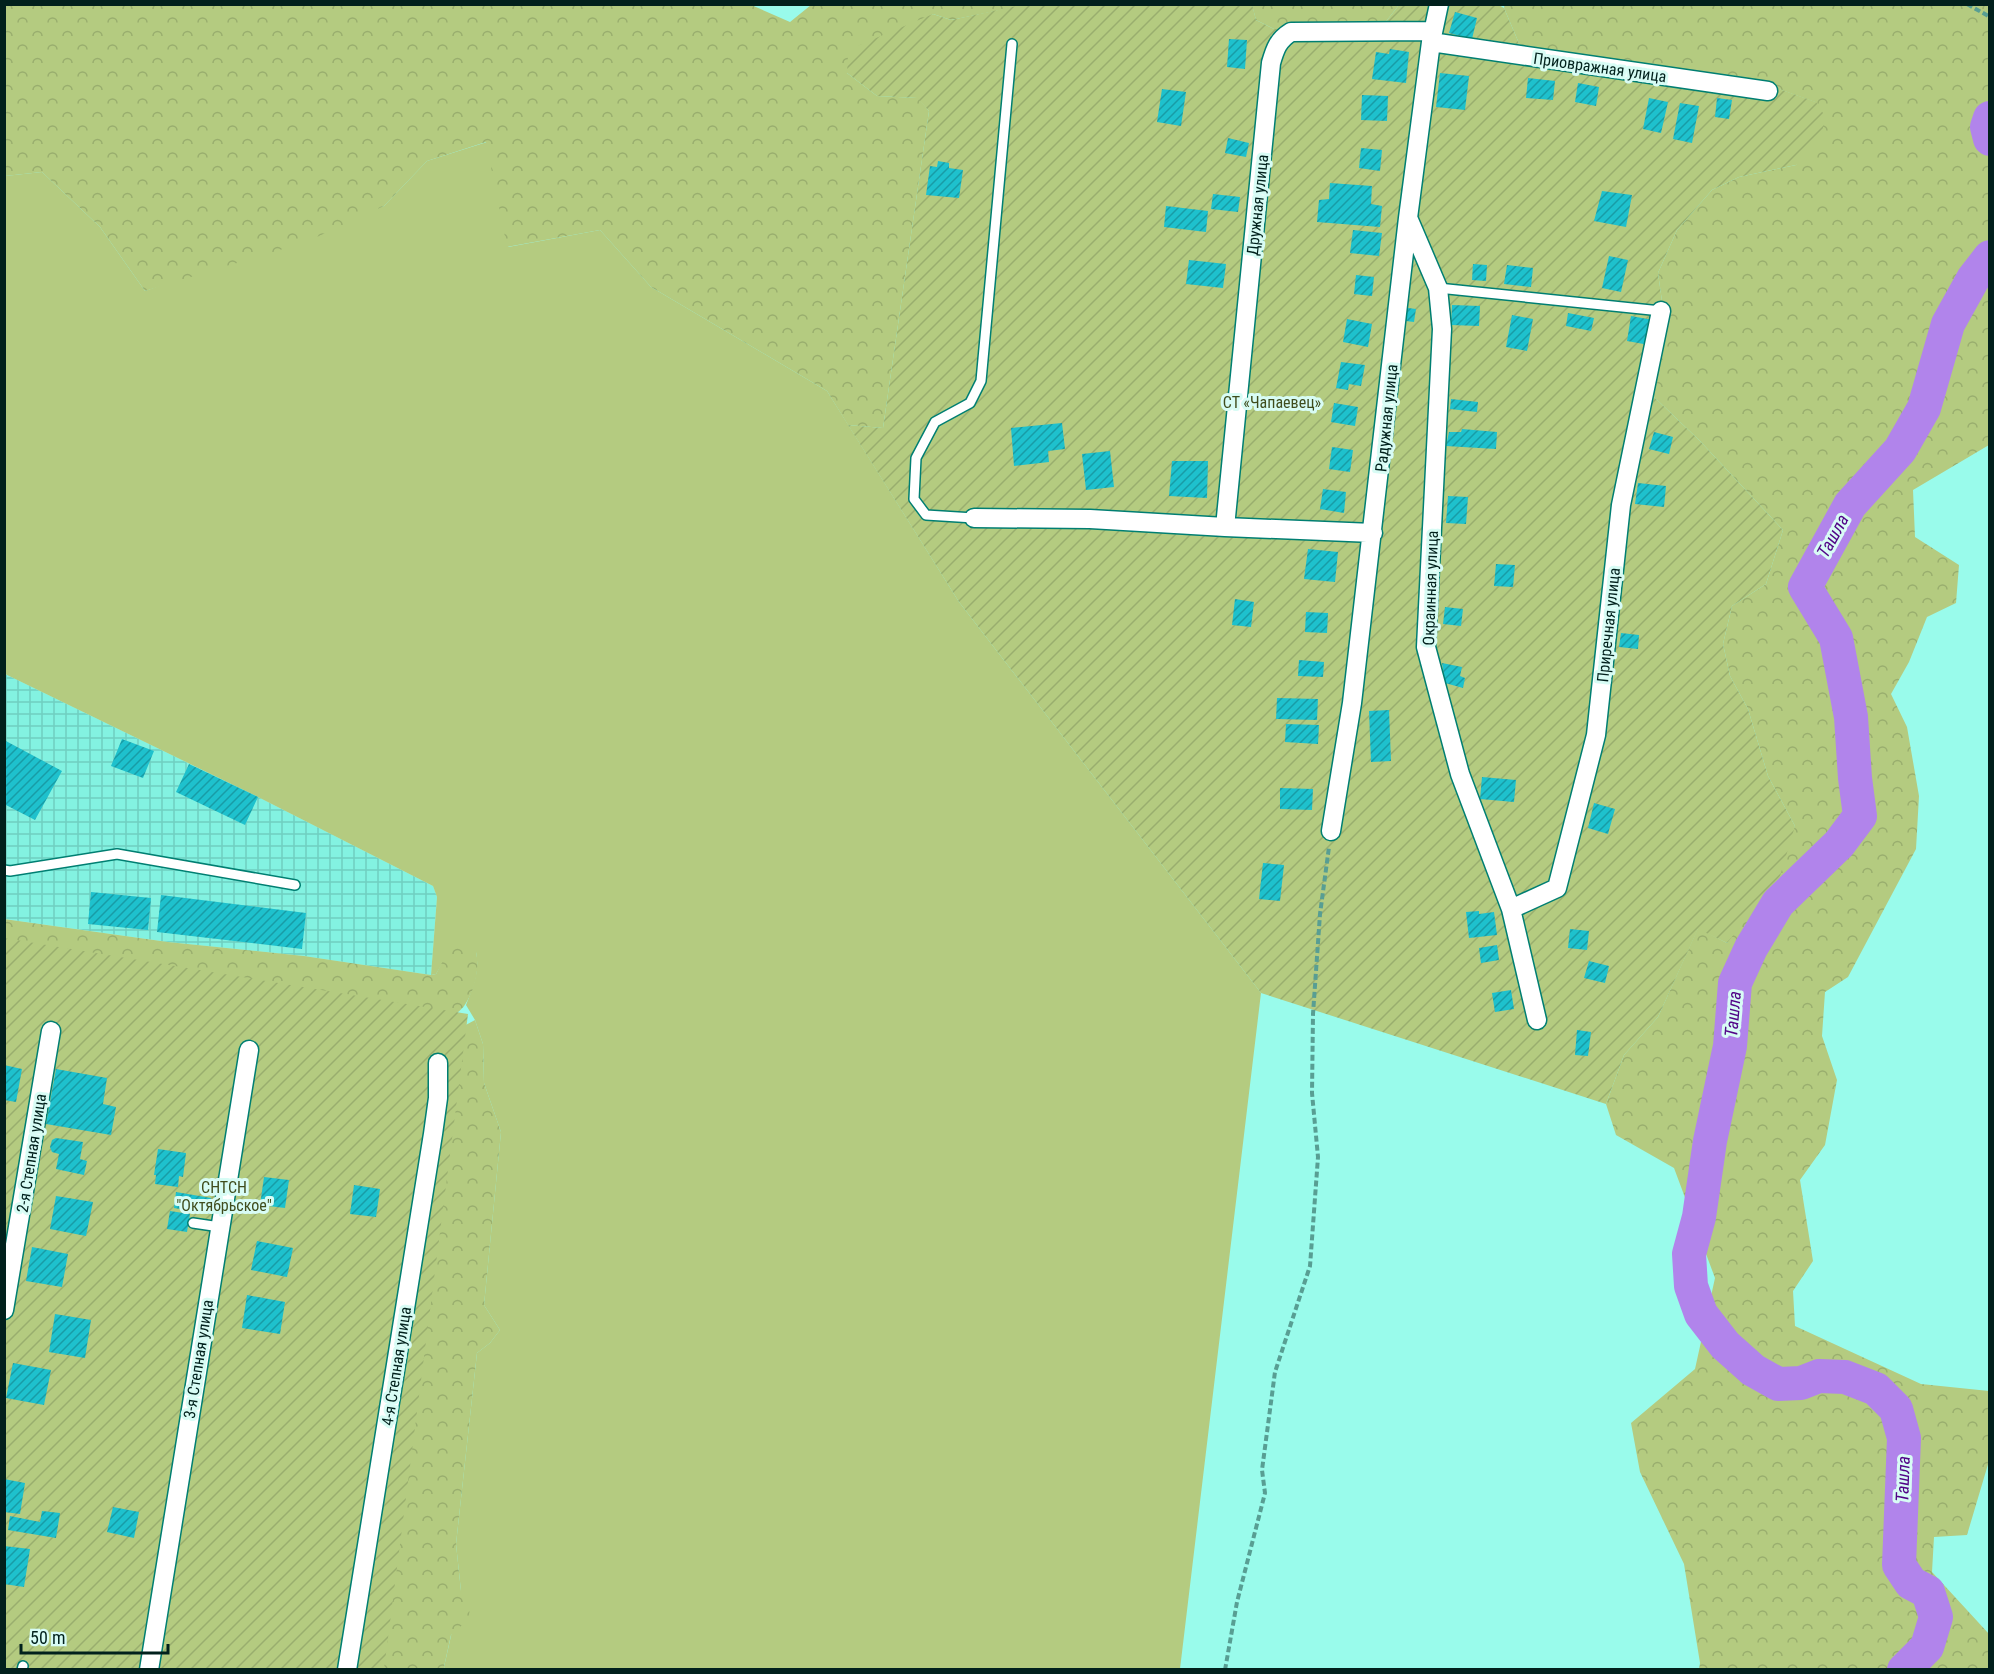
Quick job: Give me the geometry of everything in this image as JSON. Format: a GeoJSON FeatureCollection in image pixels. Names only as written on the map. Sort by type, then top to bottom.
{"type":"FeatureCollection","features":[{"type":"Feature","properties":{"kind":"street","name":"Радужная улица"},"geometry":{"type":"LineString","coordinates":[[1331,831],[1352,703],[1408,218],[1432,37],[1439,4]]}},
{"type":"Feature","properties":{"kind":"street","name":"Дружная улица"},"geometry":{"type":"LineString","coordinates":[[1225,527],[1271,63],[1275,48],[1282,37],[1291,32],[1432,37]]}},
{"type":"Feature","properties":{"kind":"street","name":"Приовражная улица"},"geometry":{"type":"LineString","coordinates":[[1432,37],[1768,91]]}},
{"type":"Feature","properties":{"kind":"street","name":"Окраинная улица"},"geometry":{"type":"LineString","coordinates":[[1408,218],[1438,288],[1443,329],[1426,647],[1460,774],[1511,909],[1537,1020]]}},
{"type":"Feature","properties":{"kind":"street","name":"Приречная улица"},"geometry":{"type":"LineString","coordinates":[[1511,909],[1557,888],[1596,735],[1621,505],[1661,311]]}},
{"type":"Feature","properties":{"kind":"street"},"geometry":{"type":"LineString","coordinates":[[974,518],[1090,519],[1373,533]]}},
{"type":"Feature","properties":{"kind":"street","name":"2-я Степная улица"},"geometry":{"type":"LineString","coordinates":[[4,1310],[51,1031]]}},
{"type":"Feature","properties":{"kind":"street","name":"3-я Степная улица"},"geometry":{"type":"LineString","coordinates":[[149,1670],[249,1050]]}},
{"type":"Feature","properties":{"kind":"street","name":"4-я Степная улица"},"geometry":{"type":"LineString","coordinates":[[347,1670],[433,1134],[438,1098],[438,1062]]}},
{"type":"Feature","properties":{"kind":"lane"},"geometry":{"type":"LineString","coordinates":[[974,518],[926,515],[914,499],[916,458],[935,422],[970,403],[981,381],[1012,45]]}},
{"type":"Feature","properties":{"kind":"lane"},"geometry":{"type":"LineString","coordinates":[[1438,288],[1661,311]]}},
{"type":"Feature","properties":{"kind":"lane"},"geometry":{"type":"LineString","coordinates":[[4,870],[10,871],[117,854],[295,885]]}},
{"type":"Feature","properties":{"kind":"lane"},"geometry":{"type":"LineString","coordinates":[[207,1185],[226,1188]]}},
{"type":"Feature","properties":{"kind":"lane"},"geometry":{"type":"LineString","coordinates":[[193,1223],[220,1227]]}},
{"type":"Feature","properties":{"kind":"path"},"geometry":{"type":"LineString","coordinates":[[1967,4],[1989,17]]}},
{"type":"Feature","properties":{"kind":"path"},"geometry":{"type":"LineString","coordinates":[[1225,1670],[1237,1602],[1265,1492],[1262,1470],[1275,1372],[1310,1266],[1318,1157],[1312,1093],[1312,1014],[1320,914],[1331,831]]}},
{"type":"Feature","properties":{"kind":"shaded area"},"geometry":{"type":"Polygon","coordinates":[[[5,674],[258,797],[433,886],[437,897],[431,975],[304,956],[168,942],[5,919],[5,674]]]}},
{"type":"Feature","properties":{"kind":"green space"},"geometry":{"type":"Polygon","coordinates":[[[749,4],[790,22],[811,5],[1026,5],[951,20],[933,14],[847,73],[877,96],[918,98],[929,111],[883,428],[848,425],[827,391],[651,287],[600,230],[507,247],[486,142],[427,161],[384,206],[306,242],[145,291],[100,227],[42,172],[5,176],[4,5],[749,4]]]}},
{"type":"Feature","properties":{"kind":"green space","name":"СТ «Чапаевец»"},"geometry":{"type":"Polygon","coordinates":[[[1026,4],[1252,4],[1256,20],[1274,29],[1380,29],[1399,5],[1497,4],[1504,8],[1521,48],[1674,72],[1705,72],[1749,78],[1816,102],[1823,113],[1823,134],[1796,165],[1739,177],[1712,190],[1677,230],[1658,273],[1663,308],[1652,395],[1700,441],[1783,530],[1766,584],[1732,606],[1723,644],[1730,676],[1748,709],[1768,776],[1795,826],[1780,876],[1727,943],[1698,929],[1658,1017],[1624,1055],[1606,1104],[1261,993],[959,602],[848,425],[883,428],[929,111],[917,98],[877,96],[847,73],[848,55],[857,46],[933,14],[951,20],[1026,4]]]}},
{"type":"Feature","properties":{"kind":"green space"},"geometry":{"type":"Polygon","coordinates":[[[1505,4],[1989,5],[1989,445],[1913,490],[1915,537],[1959,565],[1956,603],[1927,617],[1909,662],[1891,694],[1907,727],[1919,796],[1916,849],[1848,977],[1825,992],[1822,1036],[1837,1080],[1825,1145],[1800,1180],[1813,1261],[1793,1291],[1795,1326],[1921,1384],[1989,1391],[1989,1461],[1967,1535],[1934,1537],[1932,1572],[1989,1634],[1989,1669],[1699,1669],[1700,1663],[1684,1564],[1640,1472],[1631,1423],[1695,1369],[1715,1278],[1674,1168],[1616,1135],[1606,1104],[1624,1055],[1658,1017],[1698,928],[1727,943],[1795,826],[1768,776],[1748,709],[1730,676],[1723,644],[1732,606],[1766,584],[1783,530],[1700,441],[1652,395],[1663,308],[1658,273],[1677,230],[1712,190],[1739,177],[1796,165],[1815,102],[1748,78],[1674,72],[1521,48],[1504,8],[1505,4]]]}},
{"type":"Feature","properties":{"kind":"green space"},"geometry":{"type":"Polygon","coordinates":[[[1252,5],[1399,5],[1380,29],[1274,29],[1256,20],[1252,5]]]}},
{"type":"Feature","properties":{"kind":"green space"},"geometry":{"type":"Polygon","coordinates":[[[487,142],[508,247],[600,230],[651,287],[827,391],[959,602],[1261,993],[1180,1669],[445,1669],[444,1667],[461,1591],[456,1544],[477,1353],[490,1343],[500,1330],[484,1305],[501,1132],[484,1083],[483,1044],[475,1020],[466,1005],[476,973],[476,952],[442,964],[436,974],[431,975],[437,897],[433,886],[258,797],[5,674],[5,176],[42,172],[100,227],[145,291],[384,206],[427,161],[487,142]]]}},
{"type":"Feature","properties":{"kind":"green space"},"geometry":{"type":"Polygon","coordinates":[[[4,919],[168,942],[304,956],[431,975],[436,974],[453,942],[465,944],[476,952],[477,971],[472,991],[464,1006],[444,1023],[5,973],[4,919]]]}},
{"type":"Feature","properties":{"kind":"green space","name":"СНТСН \"Октябрьское\""},"geometry":{"type":"Polygon","coordinates":[[[4,938],[468,1014],[384,1669],[5,1669],[4,938]]]}},
{"type":"Feature","properties":{"kind":"green space"},"geometry":{"type":"Polygon","coordinates":[[[475,1020],[483,1044],[484,1083],[501,1132],[484,1305],[500,1330],[490,1343],[477,1353],[456,1544],[461,1591],[470,1602],[469,1619],[451,1635],[445,1669],[354,1670],[462,1027],[475,1020]]]}},
{"type":"Feature","properties":{"kind":"building"},"geometry":{"type":"Polygon","coordinates":[[[1455,12],[1477,18],[1472,39],[1449,33],[1455,12]]]}},
{"type":"Feature","properties":{"kind":"building"},"geometry":{"type":"Polygon","coordinates":[[[1229,39],[1247,40],[1245,69],[1227,67],[1229,39]]]}},
{"type":"Feature","properties":{"kind":"building"},"geometry":{"type":"Polygon","coordinates":[[[1390,49],[1409,52],[1406,83],[1372,79],[1376,52],[1389,54],[1390,49]]]}},
{"type":"Feature","properties":{"kind":"building"},"geometry":{"type":"Polygon","coordinates":[[[1440,73],[1469,76],[1465,110],[1436,107],[1440,73]]]}},
{"type":"Feature","properties":{"kind":"building"},"geometry":{"type":"Polygon","coordinates":[[[1528,78],[1555,81],[1553,100],[1526,98],[1528,78]]]}},
{"type":"Feature","properties":{"kind":"building"},"geometry":{"type":"Polygon","coordinates":[[[1578,83],[1599,87],[1596,106],[1575,102],[1578,83]]]}},
{"type":"Feature","properties":{"kind":"building"},"geometry":{"type":"Polygon","coordinates":[[[1162,89],[1186,92],[1181,126],[1157,122],[1162,89]]]}},
{"type":"Feature","properties":{"kind":"building"},"geometry":{"type":"Polygon","coordinates":[[[1362,95],[1388,96],[1387,121],[1361,120],[1362,95]]]}},
{"type":"Feature","properties":{"kind":"building"},"geometry":{"type":"Polygon","coordinates":[[[1649,98],[1668,102],[1661,133],[1643,129],[1649,98]]]}},
{"type":"Feature","properties":{"kind":"building"},"geometry":{"type":"Polygon","coordinates":[[[1717,98],[1732,100],[1729,119],[1715,117],[1717,98]]]}},
{"type":"Feature","properties":{"kind":"building"},"geometry":{"type":"Polygon","coordinates":[[[1680,103],[1699,106],[1692,143],[1673,139],[1680,103]]]}},
{"type":"Feature","properties":{"kind":"building"},"geometry":{"type":"Polygon","coordinates":[[[1228,138],[1249,143],[1246,157],[1225,153],[1228,138]]]}},
{"type":"Feature","properties":{"kind":"building"},"geometry":{"type":"Polygon","coordinates":[[[1361,148],[1382,150],[1380,171],[1359,168],[1361,148]]]}},
{"type":"Feature","properties":{"kind":"building"},"geometry":{"type":"Polygon","coordinates":[[[938,161],[949,163],[949,168],[963,170],[959,198],[926,195],[930,166],[937,167],[938,161]]]}},
{"type":"Feature","properties":{"kind":"building"},"geometry":{"type":"Polygon","coordinates":[[[1330,183],[1372,186],[1371,204],[1382,206],[1380,227],[1317,222],[1319,200],[1329,199],[1330,183]]]}},
{"type":"Feature","properties":{"kind":"building"},"geometry":{"type":"Polygon","coordinates":[[[1602,191],[1632,195],[1626,227],[1594,221],[1602,191]]]}},
{"type":"Feature","properties":{"kind":"building"},"geometry":{"type":"Polygon","coordinates":[[[1213,194],[1240,197],[1238,212],[1211,209],[1213,194]]]}},
{"type":"Feature","properties":{"kind":"building"},"geometry":{"type":"Polygon","coordinates":[[[1166,206],[1208,211],[1206,232],[1164,227],[1166,206]]]}},
{"type":"Feature","properties":{"kind":"building"},"geometry":{"type":"Polygon","coordinates":[[[1353,230],[1382,233],[1379,256],[1350,253],[1353,230]]]}},
{"type":"Feature","properties":{"kind":"building"},"geometry":{"type":"Polygon","coordinates":[[[1609,256],[1628,260],[1621,292],[1602,288],[1609,256]]]}},
{"type":"Feature","properties":{"kind":"building"},"geometry":{"type":"Polygon","coordinates":[[[1189,260],[1226,264],[1223,288],[1186,284],[1189,260]]]}},
{"type":"Feature","properties":{"kind":"building"},"geometry":{"type":"Polygon","coordinates":[[[1473,264],[1487,265],[1486,281],[1472,280],[1473,264]]]}},
{"type":"Feature","properties":{"kind":"building"},"geometry":{"type":"Polygon","coordinates":[[[1507,265],[1533,268],[1531,287],[1504,284],[1507,265]]]}},
{"type":"Feature","properties":{"kind":"building"},"geometry":{"type":"Polygon","coordinates":[[[1356,275],[1374,277],[1372,296],[1354,294],[1356,275]]]}},
{"type":"Feature","properties":{"kind":"building"},"geometry":{"type":"Polygon","coordinates":[[[1452,305],[1480,306],[1479,326],[1451,325],[1452,305]]]}},
{"type":"Feature","properties":{"kind":"building"},"geometry":{"type":"Polygon","coordinates":[[[1400,307],[1416,309],[1414,322],[1398,320],[1400,307]]]}},
{"type":"Feature","properties":{"kind":"building"},"geometry":{"type":"Polygon","coordinates":[[[1568,313],[1594,318],[1591,331],[1566,326],[1568,313]]]}},
{"type":"Feature","properties":{"kind":"building"},"geometry":{"type":"Polygon","coordinates":[[[1512,315],[1533,319],[1527,351],[1506,347],[1512,315]]]}},
{"type":"Feature","properties":{"kind":"building"},"geometry":{"type":"Polygon","coordinates":[[[1631,316],[1653,320],[1649,345],[1627,341],[1631,316]]]}},
{"type":"Feature","properties":{"kind":"building"},"geometry":{"type":"Polygon","coordinates":[[[1347,319],[1372,324],[1368,347],[1343,342],[1347,319]]]}},
{"type":"Feature","properties":{"kind":"building"},"geometry":{"type":"Polygon","coordinates":[[[1341,362],[1365,365],[1361,386],[1349,384],[1348,390],[1336,388],[1341,362]]]}},
{"type":"Feature","properties":{"kind":"building"},"geometry":{"type":"Polygon","coordinates":[[[1451,399],[1478,402],[1477,412],[1450,409],[1451,399]]]}},
{"type":"Feature","properties":{"kind":"building"},"geometry":{"type":"Polygon","coordinates":[[[1334,403],[1358,407],[1355,426],[1331,422],[1334,403]]]}},
{"type":"Feature","properties":{"kind":"building"},"geometry":{"type":"Polygon","coordinates":[[[1062,423],[1065,449],[1048,451],[1049,462],[1014,466],[1011,428],[1062,423]]]}},
{"type":"Feature","properties":{"kind":"building"},"geometry":{"type":"Polygon","coordinates":[[[1462,429],[1497,432],[1496,449],[1446,446],[1449,432],[1461,432],[1462,429]]]}},
{"type":"Feature","properties":{"kind":"building"},"geometry":{"type":"Polygon","coordinates":[[[1654,432],[1673,437],[1669,454],[1649,449],[1654,432]]]}},
{"type":"Feature","properties":{"kind":"building"},"geometry":{"type":"Polygon","coordinates":[[[1332,447],[1353,450],[1350,472],[1329,469],[1332,447]]]}},
{"type":"Feature","properties":{"kind":"building"},"geometry":{"type":"Polygon","coordinates":[[[1110,451],[1114,487],[1086,490],[1082,454],[1110,451]]]}},
{"type":"Feature","properties":{"kind":"building"},"geometry":{"type":"Polygon","coordinates":[[[1172,461],[1208,461],[1207,498],[1169,496],[1172,461]]]}},
{"type":"Feature","properties":{"kind":"building"},"geometry":{"type":"Polygon","coordinates":[[[1638,483],[1666,486],[1664,507],[1635,504],[1638,483]]]}},
{"type":"Feature","properties":{"kind":"building"},"geometry":{"type":"Polygon","coordinates":[[[1323,489],[1346,492],[1344,513],[1320,509],[1323,489]]]}},
{"type":"Feature","properties":{"kind":"building"},"geometry":{"type":"Polygon","coordinates":[[[1448,496],[1468,497],[1466,524],[1446,523],[1448,496]]]}},
{"type":"Feature","properties":{"kind":"building"},"geometry":{"type":"Polygon","coordinates":[[[1308,549],[1338,552],[1335,582],[1304,579],[1308,549]]]}},
{"type":"Feature","properties":{"kind":"building"},"geometry":{"type":"Polygon","coordinates":[[[1496,564],[1515,565],[1513,587],[1494,586],[1496,564]]]}},
{"type":"Feature","properties":{"kind":"building"},"geometry":{"type":"Polygon","coordinates":[[[1235,599],[1254,602],[1251,627],[1232,625],[1235,599]]]}},
{"type":"Feature","properties":{"kind":"building"},"geometry":{"type":"Polygon","coordinates":[[[1445,607],[1463,609],[1461,626],[1443,624],[1445,607]]]}},
{"type":"Feature","properties":{"kind":"building"},"geometry":{"type":"Polygon","coordinates":[[[1306,612],[1328,613],[1327,633],[1305,632],[1306,612]]]}},
{"type":"Feature","properties":{"kind":"building"},"geometry":{"type":"Polygon","coordinates":[[[1621,633],[1639,635],[1638,649],[1619,647],[1621,633]]]}},
{"type":"Feature","properties":{"kind":"building"},"geometry":{"type":"Polygon","coordinates":[[[1299,660],[1324,662],[1323,677],[1298,676],[1299,660]]]}},
{"type":"Feature","properties":{"kind":"building"},"geometry":{"type":"Polygon","coordinates":[[[1442,663],[1462,667],[1460,676],[1465,678],[1463,688],[1445,683],[1442,663]]]}},
{"type":"Feature","properties":{"kind":"building"},"geometry":{"type":"Polygon","coordinates":[[[1277,698],[1318,699],[1317,720],[1276,719],[1277,698]]]}},
{"type":"Feature","properties":{"kind":"building"},"geometry":{"type":"Polygon","coordinates":[[[1389,710],[1391,761],[1371,762],[1369,711],[1389,710]]]}},
{"type":"Feature","properties":{"kind":"building"},"geometry":{"type":"Polygon","coordinates":[[[1286,724],[1319,725],[1318,744],[1285,742],[1286,724]]]}},
{"type":"Feature","properties":{"kind":"building"},"geometry":{"type":"Polygon","coordinates":[[[122,739],[154,751],[143,778],[111,766],[122,739]]]}},
{"type":"Feature","properties":{"kind":"building"},"geometry":{"type":"Polygon","coordinates":[[[4,740],[62,771],[35,820],[4,804],[4,740]]]}},
{"type":"Feature","properties":{"kind":"building"},"geometry":{"type":"Polygon","coordinates":[[[189,764],[258,797],[245,825],[176,792],[189,764]]]}},
{"type":"Feature","properties":{"kind":"building"},"geometry":{"type":"Polygon","coordinates":[[[1482,777],[1516,780],[1514,802],[1480,799],[1482,777]]]}},
{"type":"Feature","properties":{"kind":"building"},"geometry":{"type":"Polygon","coordinates":[[[1280,788],[1313,789],[1312,810],[1280,809],[1280,788]]]}},
{"type":"Feature","properties":{"kind":"building"},"geometry":{"type":"Polygon","coordinates":[[[1594,803],[1615,809],[1608,834],[1588,828],[1594,803]]]}},
{"type":"Feature","properties":{"kind":"building"},"geometry":{"type":"Polygon","coordinates":[[[1263,863],[1284,865],[1280,901],[1259,899],[1263,863]]]}},
{"type":"Feature","properties":{"kind":"building"},"geometry":{"type":"Polygon","coordinates":[[[91,892],[151,898],[148,930],[88,924],[91,892]]]}},
{"type":"Feature","properties":{"kind":"building"},"geometry":{"type":"Polygon","coordinates":[[[161,895],[306,913],[302,949],[157,932],[161,895]]]}},
{"type":"Feature","properties":{"kind":"building"},"geometry":{"type":"Polygon","coordinates":[[[1479,911],[1479,914],[1494,912],[1497,935],[1469,938],[1466,912],[1479,911]]]}},
{"type":"Feature","properties":{"kind":"building"},"geometry":{"type":"Polygon","coordinates":[[[1570,929],[1589,931],[1587,950],[1568,948],[1570,929]]]}},
{"type":"Feature","properties":{"kind":"building"},"geometry":{"type":"Polygon","coordinates":[[[1497,945],[1499,960],[1481,963],[1479,948],[1497,945]]]}},
{"type":"Feature","properties":{"kind":"building"},"geometry":{"type":"Polygon","coordinates":[[[1589,961],[1609,966],[1605,983],[1584,978],[1589,961]]]}},
{"type":"Feature","properties":{"kind":"building"},"geometry":{"type":"Polygon","coordinates":[[[1511,990],[1514,1009],[1495,1012],[1492,993],[1511,990]]]}},
{"type":"Feature","properties":{"kind":"building"},"geometry":{"type":"Polygon","coordinates":[[[1577,1030],[1591,1032],[1588,1056],[1575,1055],[1577,1030]]]}},
{"type":"Feature","properties":{"kind":"building"},"geometry":{"type":"Polygon","coordinates":[[[4,1065],[22,1069],[16,1102],[4,1100],[4,1065]]]}},
{"type":"Feature","properties":{"kind":"building"},"geometry":{"type":"Polygon","coordinates":[[[56,1069],[107,1078],[103,1104],[116,1107],[111,1135],[46,1124],[56,1069]]]}},
{"type":"Feature","properties":{"kind":"building"},"geometry":{"type":"Polygon","coordinates":[[[56,1138],[83,1142],[80,1159],[87,1161],[84,1175],[56,1169],[59,1154],[52,1152],[50,1147],[52,1140],[56,1138]]]}},
{"type":"Feature","properties":{"kind":"building"},"geometry":{"type":"Polygon","coordinates":[[[158,1149],[186,1153],[183,1177],[179,1176],[178,1187],[155,1184],[158,1149]]]}},
{"type":"Feature","properties":{"kind":"building"},"geometry":{"type":"Polygon","coordinates":[[[264,1177],[289,1180],[285,1208],[260,1205],[264,1177]]]}},
{"type":"Feature","properties":{"kind":"building"},"geometry":{"type":"Polygon","coordinates":[[[354,1185],[380,1189],[376,1217],[350,1214],[354,1185]]]}},
{"type":"Feature","properties":{"kind":"building"},"geometry":{"type":"Polygon","coordinates":[[[176,1192],[211,1198],[209,1214],[174,1208],[176,1192]]]}},
{"type":"Feature","properties":{"kind":"building"},"geometry":{"type":"Polygon","coordinates":[[[56,1196],[93,1202],[86,1236],[50,1229],[56,1196]]]}},
{"type":"Feature","properties":{"kind":"building"},"geometry":{"type":"Polygon","coordinates":[[[170,1211],[190,1214],[187,1232],[167,1229],[170,1211]]]}},
{"type":"Feature","properties":{"kind":"building"},"geometry":{"type":"Polygon","coordinates":[[[257,1241],[293,1248],[287,1277],[251,1270],[257,1241]]]}},
{"type":"Feature","properties":{"kind":"building"},"geometry":{"type":"Polygon","coordinates":[[[32,1247],[68,1254],[62,1287],[26,1281],[32,1247]]]}},
{"type":"Feature","properties":{"kind":"building"},"geometry":{"type":"Polygon","coordinates":[[[247,1295],[285,1302],[280,1334],[242,1328],[247,1295]]]}},
{"type":"Feature","properties":{"kind":"building"},"geometry":{"type":"Polygon","coordinates":[[[55,1314],[91,1320],[85,1358],[49,1352],[55,1314]]]}},
{"type":"Feature","properties":{"kind":"building"},"geometry":{"type":"Polygon","coordinates":[[[13,1363],[51,1370],[44,1405],[6,1398],[13,1363]]]}},
{"type":"Feature","properties":{"kind":"building"},"geometry":{"type":"Polygon","coordinates":[[[4,1479],[25,1483],[20,1514],[4,1512],[4,1479]]]}},
{"type":"Feature","properties":{"kind":"building"},"geometry":{"type":"Polygon","coordinates":[[[113,1507],[139,1512],[134,1538],[107,1532],[113,1507]]]}},
{"type":"Feature","properties":{"kind":"building"},"geometry":{"type":"Polygon","coordinates":[[[42,1511],[60,1513],[56,1538],[8,1530],[10,1516],[40,1522],[42,1511]]]}},
{"type":"Feature","properties":{"kind":"building"},"geometry":{"type":"Polygon","coordinates":[[[4,1546],[30,1549],[24,1587],[4,1584],[4,1546]]]}},
{"type":"Feature","properties":{"kind":"waterway","name":"Ташла"},"geometry":{"type":"LineString","coordinates":[[1990,118],[1987,127],[1990,139]]}},
{"type":"Feature","properties":{"kind":"waterway","name":"Ташла"},"geometry":{"type":"LineString","coordinates":[[1904,1670],[1927,1647],[1936,1617],[1928,1592],[1911,1583],[1899,1565],[1904,1438],[1896,1409],[1876,1389],[1845,1377],[1819,1376],[1801,1383],[1778,1384],[1753,1370],[1725,1345],[1701,1314],[1691,1286],[1689,1254],[1699,1217],[1710,1141],[1730,1046],[1735,983],[1751,948],[1778,903],[1839,844],[1860,816],[1851,717],[1836,638],[1805,587],[1850,505],[1900,450],[1924,408],[1948,324],[1973,279],[1990,257]]}}]}
